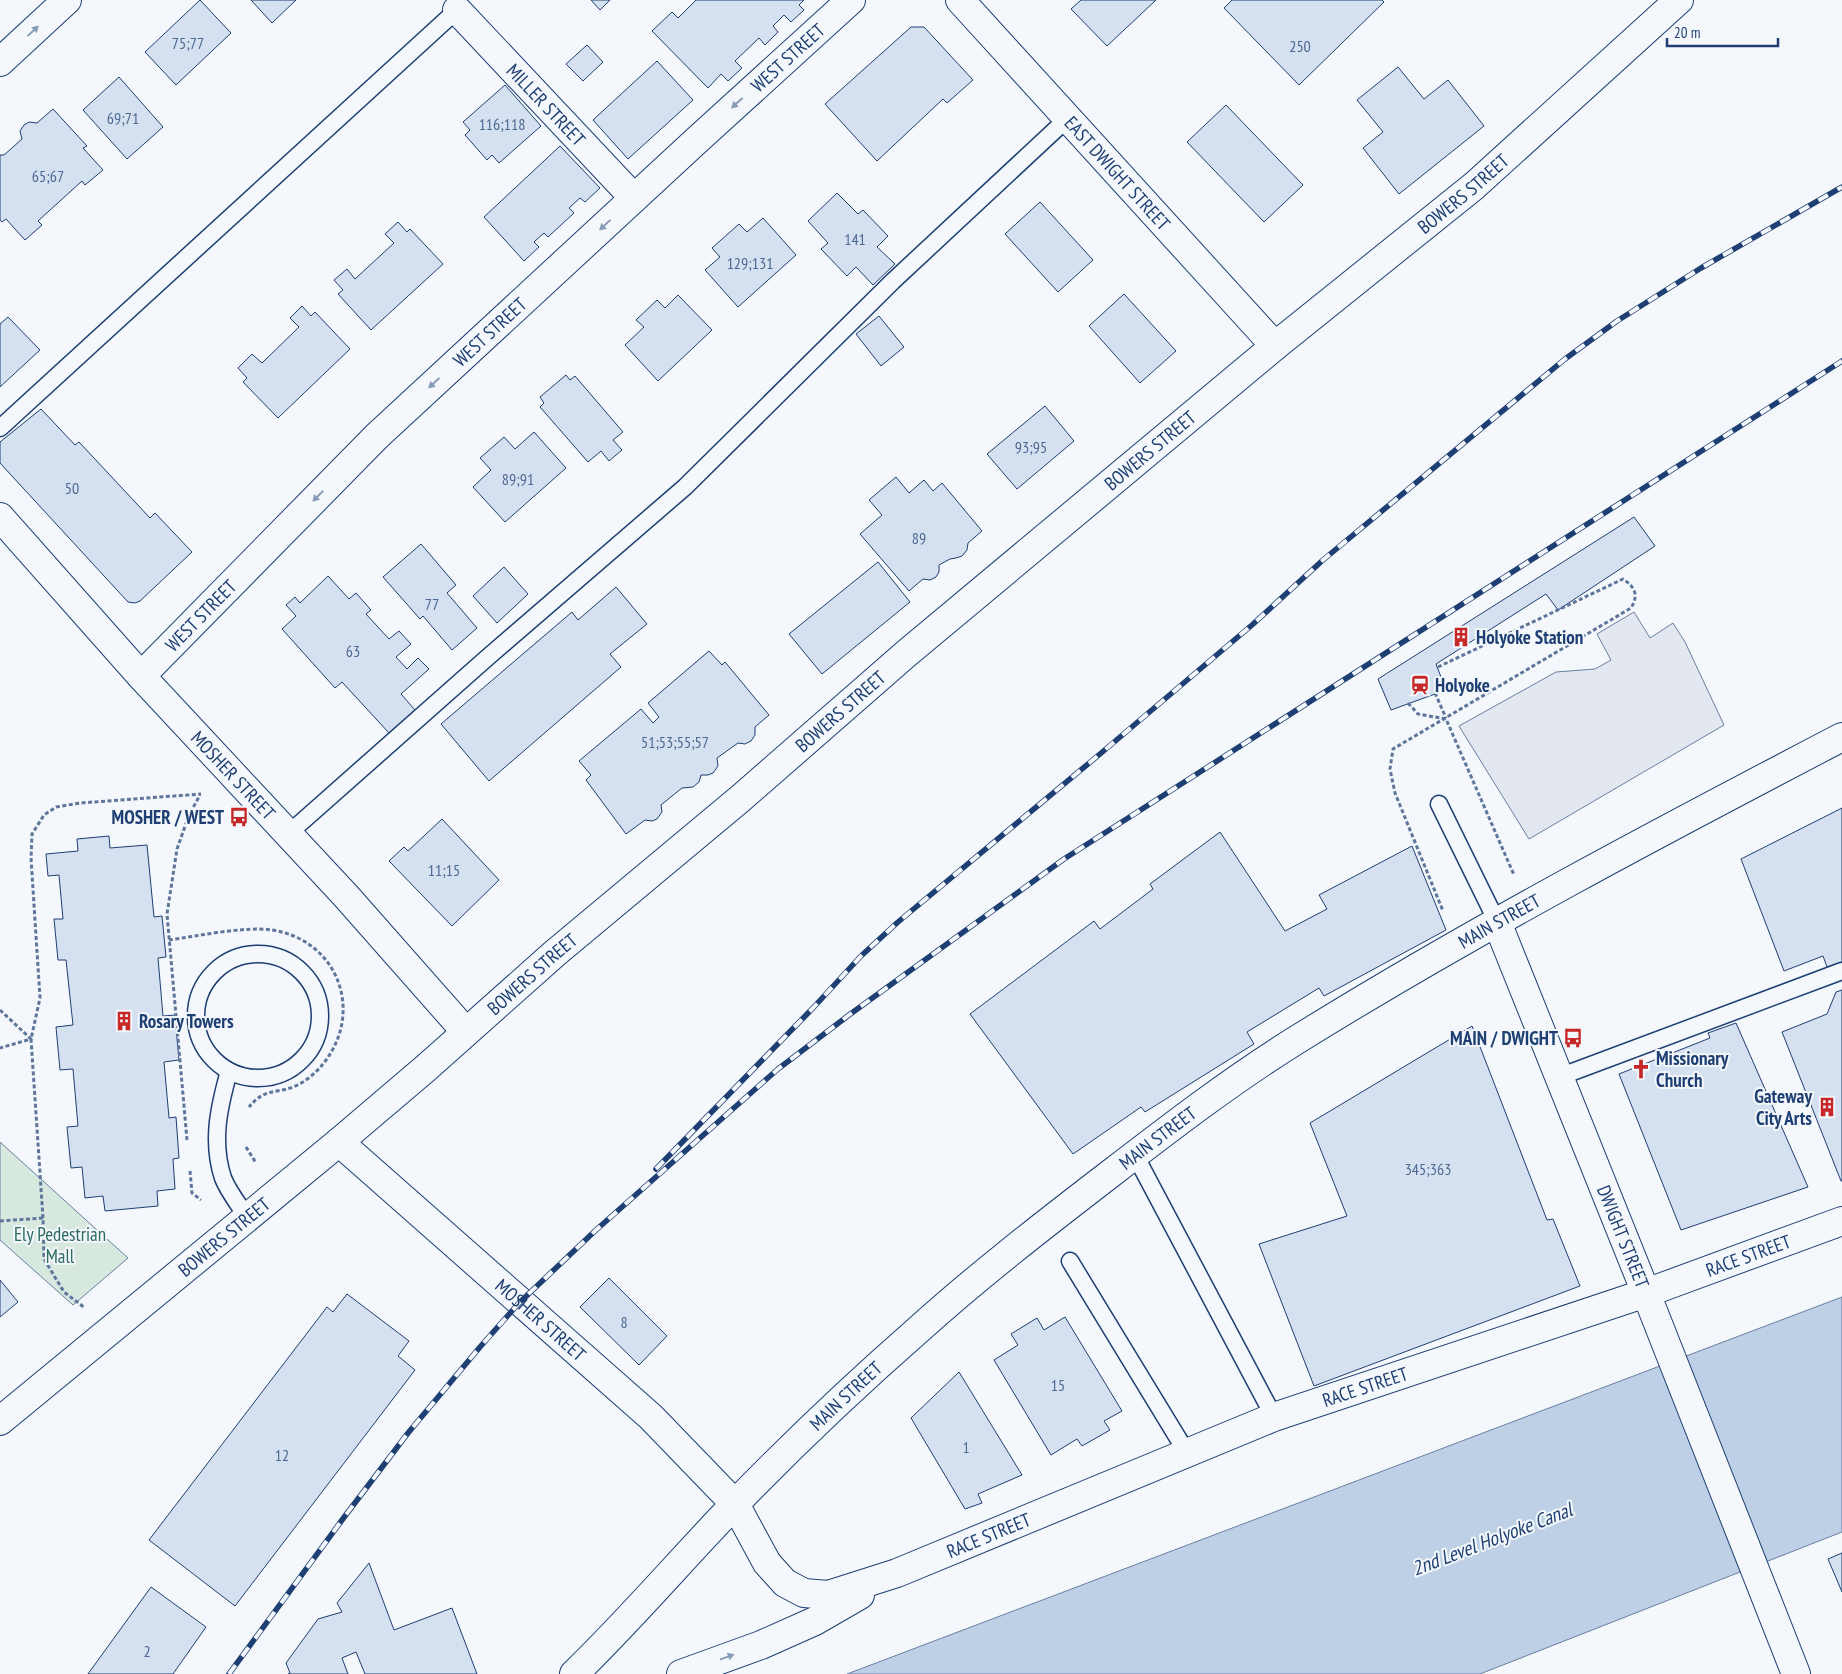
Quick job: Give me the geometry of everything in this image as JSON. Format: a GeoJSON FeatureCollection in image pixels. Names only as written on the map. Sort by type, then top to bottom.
{"type":"FeatureCollection","features":[{"type":"Feature","properties":{"kind":"street"},"geometry":{"type":"LineString","coordinates":[[0,62],[67,0]]}},
{"type":"Feature","properties":{"kind":"street","name":"WEST STREET"},"geometry":{"type":"LineString","coordinates":[[141,676],[377,436],[634,198],[852,0]]}},
{"type":"Feature","properties":{"kind":"street","name":"EAST DWIGHT STREET"},"geometry":{"type":"LineString","coordinates":[[960,0],[1275,346]]}},
{"type":"Feature","properties":{"kind":"street","name":"BOWERS STREET"},"geometry":{"type":"LineString","coordinates":[[0,1421],[340,1142],[554,954],[741,798],[907,653],[1275,346],[1474,186],[1679,0]]}},
{"type":"Feature","properties":{"kind":"street","name":"MILLER STREET"},"geometry":{"type":"LineString","coordinates":[[457,10],[634,198]]}},
{"type":"Feature","properties":{"kind":"street","name":"MOSHER STREET"},"geometry":{"type":"LineString","coordinates":[[0,517],[141,676],[346,896],[466,1032]]}},
{"type":"Feature","properties":{"kind":"street","name":"MAIN STREET"},"geometry":{"type":"LineString","coordinates":[[574,1674],[610,1639],[735,1504],[829,1411],[918,1329],[1047,1223],[1205,1102],[1296,1040],[1497,922],[1703,809],[1842,736]]}},
{"type":"Feature","properties":{"kind":"street","name":"DWIGHT STREET"},"geometry":{"type":"LineString","coordinates":[[1497,922],[1796,1674]]}},
{"type":"Feature","properties":{"kind":"street","name":"MOSHER STREET"},"geometry":{"type":"LineString","coordinates":[[340,1142],[651,1417],[735,1504]]}},
{"type":"Feature","properties":{"kind":"street","name":"RACE STREET"},"geometry":{"type":"LineString","coordinates":[[735,1504],[767,1563],[785,1583],[804,1593],[828,1595],[897,1573],[1274,1418],[1646,1293],[1842,1221]]}},
{"type":"Feature","properties":{"kind":"street","name":"RACE STREET"},"geometry":{"type":"LineString","coordinates":[[681,1674],[761,1645],[815,1621],[897,1573]]}},
{"type":"Feature","properties":{"kind":"lane"},"geometry":{"type":"LineString","coordinates":[[0,428],[457,10]]}},
{"type":"Feature","properties":{"kind":"lane"},"geometry":{"type":"LineString","coordinates":[[288,834],[496,650],[685,487],[893,282],[1068,118]]}},
{"type":"Feature","properties":{"kind":"lane","name":"DWIGHT STREET"},"geometry":{"type":"LineString","coordinates":[[1439,804],[1497,922]]}},
{"type":"Feature","properties":{"kind":"lane"},"geometry":{"type":"LineString","coordinates":[[250,954],[270,955],[288,962],[305,976],[316,994],[320,1015],[317,1036],[307,1055],[291,1069],[270,1078],[249,1078],[229,1071],[213,1060],[201,1043],[196,1024],[196,1005],[203,986],[215,971],[231,960],[250,954]]}},
{"type":"Feature","properties":{"kind":"lane"},"geometry":{"type":"LineString","coordinates":[[1559,1077],[1842,971]]}},
{"type":"Feature","properties":{"kind":"lane"},"geometry":{"type":"LineString","coordinates":[[229,1071],[220,1101],[216,1127],[218,1156],[223,1179],[247,1217]]}},
{"type":"Feature","properties":{"kind":"lane"},"geometry":{"type":"LineString","coordinates":[[1135,1155],[1274,1418]]}},
{"type":"Feature","properties":{"kind":"lane"},"geometry":{"type":"LineString","coordinates":[[1070,1262],[1187,1453]]}},
{"type":"Feature","properties":{"kind":"path"},"geometry":{"type":"LineString","coordinates":[[1438,667],[1623,579],[1633,586],[1636,593],[1631,608],[1393,749],[1390,769],[1395,792],[1442,911]]}},
{"type":"Feature","properties":{"kind":"path"},"geometry":{"type":"LineString","coordinates":[[1435,694],[1516,878]]}},
{"type":"Feature","properties":{"kind":"path"},"geometry":{"type":"LineString","coordinates":[[1408,703],[1418,714],[1446,719]]}},
{"type":"Feature","properties":{"kind":"path"},"geometry":{"type":"LineString","coordinates":[[112,1329],[64,1292],[44,1258],[31,1039],[40,998],[31,858],[32,834],[44,814],[56,807],[80,803],[201,794],[190,815],[177,849],[167,914],[188,1146]]}},
{"type":"Feature","properties":{"kind":"path"},"geometry":{"type":"LineString","coordinates":[[169,940],[250,930],[271,930],[292,935],[311,946],[328,963],[339,981],[344,1003],[342,1026],[334,1049],[312,1075],[293,1087],[269,1091],[255,1100],[246,1111]]}},
{"type":"Feature","properties":{"kind":"path"},"geometry":{"type":"LineString","coordinates":[[0,1010],[31,1039]]}},
{"type":"Feature","properties":{"kind":"path"},"geometry":{"type":"LineString","coordinates":[[0,1048],[31,1039]]}},
{"type":"Feature","properties":{"kind":"path"},"geometry":{"type":"LineString","coordinates":[[243,1143],[256,1163]]}},
{"type":"Feature","properties":{"kind":"path"},"geometry":{"type":"LineString","coordinates":[[190,1165],[192,1193],[207,1205]]}},
{"type":"Feature","properties":{"kind":"path"},"geometry":{"type":"LineString","coordinates":[[0,1221],[43,1218]]}},
{"type":"Feature","properties":{"kind":"green space","name":"Ely Pedestrian Mall"},"geometry":{"type":"Polygon","coordinates":[[[0,1142],[128,1258],[73,1305],[0,1240],[0,1142]]]}},
{"type":"Feature","properties":{"kind":"shaded area"},"geometry":{"type":"Polygon","coordinates":[[[1634,612],[1650,638],[1673,623],[1685,642],[1724,725],[1529,839],[1459,726],[1556,672],[1595,669],[1611,660],[1597,634],[1634,612]]]}},
{"type":"Feature","properties":{"kind":"water","name":"2nd Level Holyoke Canal"},"geometry":{"type":"Polygon","coordinates":[[[1842,1297],[1842,1532],[1480,1674],[847,1674],[1842,1297]]]}},
{"type":"Feature","properties":{"kind":"building"},"geometry":{"type":"Polygon","coordinates":[[[200,0],[231,33],[176,85],[145,52],[200,0]]]}},
{"type":"Feature","properties":{"kind":"building"},"geometry":{"type":"Polygon","coordinates":[[[251,0],[296,0],[272,23],[251,0]]]}},
{"type":"Feature","properties":{"kind":"building"},"geometry":{"type":"Polygon","coordinates":[[[591,0],[610,0],[600,10],[591,0]]]}},
{"type":"Feature","properties":{"kind":"building"},"geometry":{"type":"Polygon","coordinates":[[[696,0],[804,0],[799,5],[804,10],[791,22],[784,15],[773,26],[778,32],[765,45],[759,38],[735,61],[742,68],[728,81],[721,74],[708,88],[652,31],[672,12],[678,18],[696,0]]]}},
{"type":"Feature","properties":{"kind":"building"},"geometry":{"type":"Polygon","coordinates":[[[1081,0],[1156,0],[1107,46],[1071,9],[1081,0]]]}},
{"type":"Feature","properties":{"kind":"building"},"geometry":{"type":"Polygon","coordinates":[[[1232,0],[1382,0],[1384,2],[1299,85],[1224,8],[1232,0]]]}},
{"type":"Feature","properties":{"kind":"building"},"geometry":{"type":"Polygon","coordinates":[[[911,27],[924,27],[973,80],[947,103],[943,99],[877,161],[825,104],[911,27]]]}},
{"type":"Feature","properties":{"kind":"building"},"geometry":{"type":"Polygon","coordinates":[[[587,45],[603,62],[583,81],[566,64],[587,45]]]}},
{"type":"Feature","properties":{"kind":"building"},"geometry":{"type":"Polygon","coordinates":[[[657,61],[693,100],[628,159],[593,120],[657,61]]]}},
{"type":"Feature","properties":{"kind":"building"},"geometry":{"type":"Polygon","coordinates":[[[1398,67],[1424,99],[1448,80],[1484,126],[1399,194],[1363,148],[1383,132],[1357,100],[1398,67]]]}},
{"type":"Feature","properties":{"kind":"building"},"geometry":{"type":"Polygon","coordinates":[[[119,77],[163,127],[127,159],[83,110],[119,77]]]}},
{"type":"Feature","properties":{"kind":"building"},"geometry":{"type":"Polygon","coordinates":[[[505,85],[541,126],[499,163],[492,155],[487,160],[465,135],[470,130],[463,122],[505,85]]]}},
{"type":"Feature","properties":{"kind":"building"},"geometry":{"type":"Polygon","coordinates":[[[1226,105],[1303,185],[1264,222],[1187,142],[1226,105]]]}},
{"type":"Feature","properties":{"kind":"building"},"geometry":{"type":"Polygon","coordinates":[[[53,109],[87,146],[83,148],[103,170],[85,185],[82,181],[38,221],[42,225],[25,240],[6,219],[2,222],[0,220],[0,155],[4,155],[22,139],[20,131],[24,125],[29,122],[37,123],[53,109]]]}},
{"type":"Feature","properties":{"kind":"building"},"geometry":{"type":"Polygon","coordinates":[[[560,146],[600,188],[585,202],[580,198],[569,208],[574,213],[548,237],[544,233],[534,242],[539,247],[524,261],[484,217],[560,146]]]}},
{"type":"Feature","properties":{"kind":"building"},"geometry":{"type":"Polygon","coordinates":[[[837,193],[858,214],[863,210],[888,236],[877,247],[895,264],[873,285],[856,267],[847,276],[821,249],[828,243],[808,221],[837,193]]]}},
{"type":"Feature","properties":{"kind":"building"},"geometry":{"type":"Polygon","coordinates":[[[1040,202],[1093,260],[1058,292],[1005,234],[1040,202]]]}},
{"type":"Feature","properties":{"kind":"building"},"geometry":{"type":"Polygon","coordinates":[[[763,218],[796,255],[738,307],[705,270],[720,257],[712,248],[739,224],[747,232],[763,218]]]}},
{"type":"Feature","properties":{"kind":"building"},"geometry":{"type":"Polygon","coordinates":[[[398,222],[407,232],[410,229],[443,264],[371,330],[338,294],[343,290],[334,280],[347,269],[355,279],[394,243],[385,234],[398,222]]]}},
{"type":"Feature","properties":{"kind":"building"},"geometry":{"type":"Polygon","coordinates":[[[1124,294],[1176,351],[1140,383],[1089,326],[1124,294]]]}},
{"type":"Feature","properties":{"kind":"building"},"geometry":{"type":"Polygon","coordinates":[[[678,295],[712,330],[658,381],[625,345],[644,327],[636,320],[657,300],[665,308],[678,295]]]}},
{"type":"Feature","properties":{"kind":"building"},"geometry":{"type":"Polygon","coordinates":[[[302,306],[311,316],[315,312],[350,349],[278,418],[243,382],[247,378],[238,368],[252,354],[262,363],[299,327],[290,318],[302,306]]]}},
{"type":"Feature","properties":{"kind":"building"},"geometry":{"type":"Polygon","coordinates":[[[879,316],[904,347],[881,366],[856,334],[879,316]]]}},
{"type":"Feature","properties":{"kind":"building"},"geometry":{"type":"Polygon","coordinates":[[[8,317],[40,350],[0,387],[0,324],[8,317]]]}},
{"type":"Feature","properties":{"kind":"building"},"geometry":{"type":"Polygon","coordinates":[[[566,375],[570,380],[575,376],[623,432],[613,440],[622,450],[609,461],[601,451],[588,462],[540,407],[544,403],[540,397],[566,375]]]}},
{"type":"Feature","properties":{"kind":"building"},"geometry":{"type":"Polygon","coordinates":[[[1045,406],[1074,441],[1017,489],[987,454],[1045,406]]]}},
{"type":"Feature","properties":{"kind":"building"},"geometry":{"type":"Polygon","coordinates":[[[41,409],[75,445],[79,442],[150,518],[155,513],[192,552],[140,601],[135,603],[128,602],[0,463],[0,442],[41,409]]]}},
{"type":"Feature","properties":{"kind":"building"},"geometry":{"type":"Polygon","coordinates":[[[534,432],[566,468],[505,522],[473,487],[491,470],[480,458],[504,437],[515,449],[534,432]]]}},
{"type":"Feature","properties":{"kind":"building"},"geometry":{"type":"Polygon","coordinates":[[[896,477],[909,493],[924,480],[933,491],[942,483],[982,531],[968,543],[967,550],[962,556],[950,559],[939,565],[939,572],[936,577],[930,580],[923,579],[909,591],[860,534],[882,515],[869,500],[896,477]]]}},
{"type":"Feature","properties":{"kind":"building","name":"Holyoke Station"},"geometry":{"type":"Polygon","coordinates":[[[1634,517],[1655,546],[1558,610],[1546,594],[1436,664],[1446,690],[1391,710],[1378,679],[1634,517]]]}},
{"type":"Feature","properties":{"kind":"building"},"geometry":{"type":"Polygon","coordinates":[[[421,544],[456,585],[447,593],[477,628],[452,650],[423,616],[420,619],[383,577],[421,544]]]}},
{"type":"Feature","properties":{"kind":"building"},"geometry":{"type":"Polygon","coordinates":[[[878,562],[910,602],[822,674],[789,634],[878,562]]]}},
{"type":"Feature","properties":{"kind":"building"},"geometry":{"type":"Polygon","coordinates":[[[504,567],[528,594],[497,623],[473,596],[504,567]]]}},
{"type":"Feature","properties":{"kind":"building"},"geometry":{"type":"Polygon","coordinates":[[[328,576],[349,599],[356,593],[371,610],[366,614],[389,639],[399,631],[411,644],[396,657],[407,669],[418,658],[429,669],[401,694],[415,710],[389,733],[342,682],[335,688],[282,629],[296,616],[286,605],[295,597],[300,603],[328,576]]]}},
{"type":"Feature","properties":{"kind":"building"},"geometry":{"type":"Polygon","coordinates":[[[616,587],[647,624],[610,654],[621,667],[489,781],[441,724],[572,612],[578,620],[616,587]]]}},
{"type":"Feature","properties":{"kind":"building"},"geometry":{"type":"Polygon","coordinates":[[[709,651],[722,665],[725,662],[769,715],[755,727],[755,735],[751,741],[745,744],[738,743],[717,758],[718,766],[713,773],[701,775],[699,782],[693,787],[682,788],[661,805],[662,812],[657,819],[652,821],[645,820],[626,834],[586,780],[591,775],[579,761],[641,709],[653,723],[659,717],[648,703],[709,651]]]}},
{"type":"Feature","properties":{"kind":"building"},"geometry":{"type":"Polygon","coordinates":[[[1842,808],[1842,962],[1827,967],[1823,956],[1784,971],[1741,859],[1842,808]]]}},
{"type":"Feature","properties":{"kind":"building"},"geometry":{"type":"Polygon","coordinates":[[[442,819],[499,880],[452,926],[389,861],[404,847],[408,851],[442,819]]]}},
{"type":"Feature","properties":{"kind":"building"},"geometry":{"type":"Polygon","coordinates":[[[1220,832],[1285,931],[1327,909],[1319,895],[1412,846],[1446,930],[1324,996],[1319,988],[1247,1032],[1254,1044],[1145,1112],[1141,1107],[1073,1154],[970,1014],[1094,921],[1100,929],[1153,889],[1150,884],[1220,832]]]}},
{"type":"Feature","properties":{"kind":"building","name":"Rosary Towers"},"geometry":{"type":"Polygon","coordinates":[[[109,836],[110,848],[147,845],[154,917],[162,916],[166,957],[158,958],[163,1016],[175,1015],[179,1060],[164,1062],[169,1118],[176,1117],[179,1158],[173,1159],[175,1189],[157,1191],[158,1206],[105,1211],[103,1196],[85,1198],[82,1167],[71,1168],[67,1127],[78,1126],[73,1069],[60,1070],[56,1027],[73,1025],[66,960],[58,960],[54,919],[63,919],[59,875],[48,876],[46,854],[78,851],[77,839],[109,836]]]}},
{"type":"Feature","properties":{"kind":"building","name":"Gateway City Arts"},"geometry":{"type":"Polygon","coordinates":[[[1842,990],[1841,1181],[1782,1032],[1827,1014],[1836,992],[1842,990]]]}},
{"type":"Feature","properties":{"kind":"building"},"geometry":{"type":"Polygon","coordinates":[[[1736,1023],[1808,1187],[1681,1230],[1619,1074],[1710,1038],[1708,1033],[1736,1023]]]}},
{"type":"Feature","properties":{"kind":"building"},"geometry":{"type":"Polygon","coordinates":[[[1472,1026],[1547,1220],[1553,1219],[1580,1286],[1314,1386],[1259,1244],[1347,1216],[1310,1123],[1472,1026]]]}},
{"type":"Feature","properties":{"kind":"building"},"geometry":{"type":"Polygon","coordinates":[[[609,1278],[667,1336],[639,1365],[580,1307],[609,1278]]]}},
{"type":"Feature","properties":{"kind":"building"},"geometry":{"type":"Polygon","coordinates":[[[0,1280],[18,1302],[0,1317],[0,1280]]]}},
{"type":"Feature","properties":{"kind":"building"},"geometry":{"type":"Polygon","coordinates":[[[347,1294],[409,1341],[398,1356],[415,1370],[235,1606],[149,1540],[327,1307],[333,1312],[347,1294]]]}},
{"type":"Feature","properties":{"kind":"building"},"geometry":{"type":"Polygon","coordinates":[[[1065,1317],[1122,1411],[1104,1421],[1110,1430],[1082,1446],[1077,1439],[1051,1455],[994,1360],[1018,1345],[1011,1334],[1037,1318],[1044,1330],[1065,1317]]]}},
{"type":"Feature","properties":{"kind":"building"},"geometry":{"type":"Polygon","coordinates":[[[959,1372],[1022,1475],[978,1494],[982,1503],[965,1509],[911,1418],[959,1372]]]}},
{"type":"Feature","properties":{"kind":"building"},"geometry":{"type":"Polygon","coordinates":[[[1842,1553],[1842,1592],[1828,1559],[1842,1553]]]}},
{"type":"Feature","properties":{"kind":"building"},"geometry":{"type":"Polygon","coordinates":[[[369,1563],[394,1630],[452,1608],[477,1674],[365,1674],[356,1652],[342,1658],[348,1674],[288,1674],[290,1673],[286,1663],[318,1619],[342,1612],[337,1603],[369,1563]]]}},
{"type":"Feature","properties":{"kind":"building"},"geometry":{"type":"Polygon","coordinates":[[[151,1587],[206,1627],[173,1674],[88,1674],[151,1587]]]}},
{"type":"Feature","properties":{"kind":"railway"},"geometry":{"type":"LineString","coordinates":[[656,1169],[861,956],[898,922],[1252,625],[1323,560],[1565,359],[1617,321],[1701,268],[1842,187]]}},
{"type":"Feature","properties":{"kind":"railway"},"geometry":{"type":"LineString","coordinates":[[229,1674],[408,1433],[519,1303],[596,1230],[778,1069],[849,1015],[1064,859],[1842,361]]}},
{"type":"Feature","properties":{"kind":"place","name":"Holyoke Station"},"geometry":{"type":"Point","coordinates":[1461,637]}},
{"type":"Feature","properties":{"kind":"place","name":"Holyoke"},"geometry":{"type":"Point","coordinates":[1420,685]}},
{"type":"Feature","properties":{"kind":"place","name":"MOSHER / WEST"},"geometry":{"type":"Point","coordinates":[239,817]}},
{"type":"Feature","properties":{"kind":"place","name":"Rosary Towers"},"geometry":{"type":"Point","coordinates":[124,1021]}},
{"type":"Feature","properties":{"kind":"place","name":"MAIN / DWIGHT"},"geometry":{"type":"Point","coordinates":[1573,1038]}},
{"type":"Feature","properties":{"kind":"place","name":"Missionary Church"},"geometry":{"type":"Point","coordinates":[1641,1069]}},
{"type":"Feature","properties":{"kind":"place","name":"Gateway City Arts"},"geometry":{"type":"Point","coordinates":[1827,1107]}}]}
